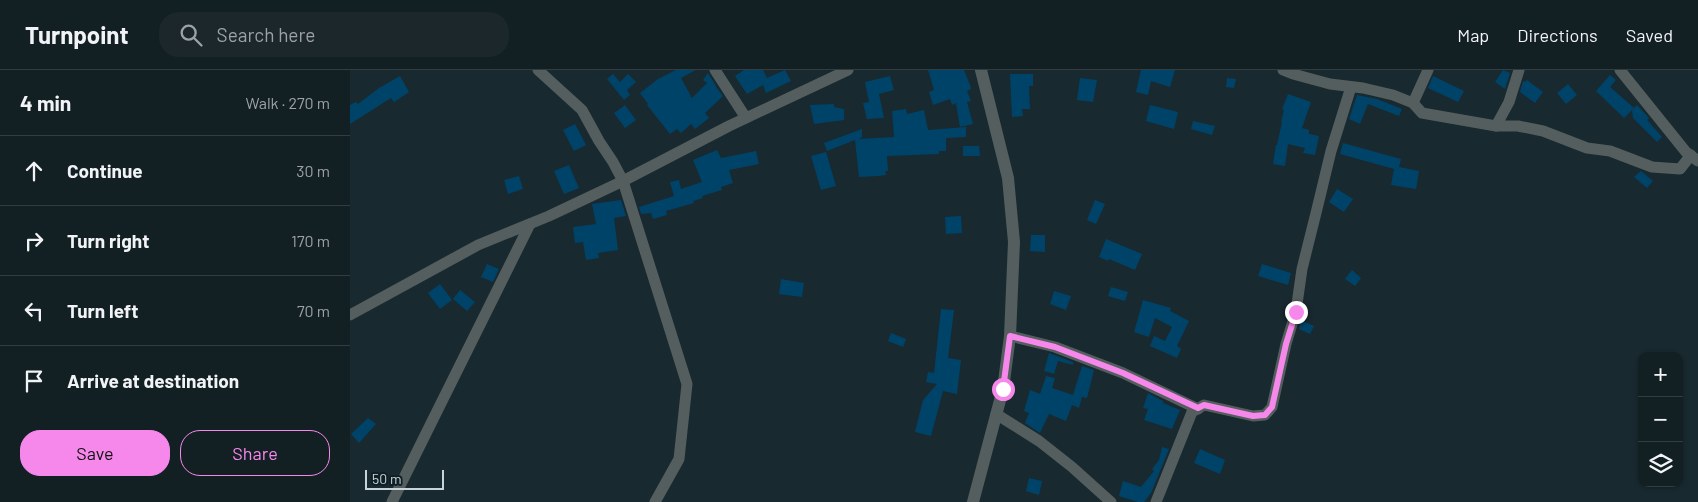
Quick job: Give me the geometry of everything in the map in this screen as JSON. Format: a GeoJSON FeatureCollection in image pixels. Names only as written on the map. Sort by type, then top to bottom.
{"type":"FeatureCollection","features":[{"type":"Feature","properties":{"kind":"street"},"geometry":{"type":"LineString","coordinates":[[538,70],[582,110],[623,181],[687,384],[679,459],[655,502]]}},
{"type":"Feature","properties":{"kind":"street"},"geometry":{"type":"LineString","coordinates":[[715,70],[746,118]]}},
{"type":"Feature","properties":{"kind":"street"},"geometry":{"type":"LineString","coordinates":[[350,315],[478,245],[530,224],[623,181],[746,118],[848,70]]}},
{"type":"Feature","properties":{"kind":"street"},"geometry":{"type":"LineString","coordinates":[[973,502],[1003,389],[1010,336],[1014,242],[1008,178],[980,70]]}},
{"type":"Feature","properties":{"kind":"street"},"geometry":{"type":"LineString","coordinates":[[1283,70],[1330,84],[1393,95],[1413,103],[1422,113],[1496,126],[1518,126],[1543,131],[1587,148],[1610,151],[1652,167],[1680,169],[1694,158],[1686,152],[1620,70]]}},
{"type":"Feature","properties":{"kind":"street"},"geometry":{"type":"LineString","coordinates":[[1413,103],[1428,70]]}},
{"type":"Feature","properties":{"kind":"street"},"geometry":{"type":"LineString","coordinates":[[1496,126],[1509,102],[1519,70]]}},
{"type":"Feature","properties":{"kind":"street"},"geometry":{"type":"LineString","coordinates":[[1156,502],[1192,412],[1204,405],[1253,416],[1265,415],[1272,407],[1286,344],[1296,312],[1302,268],[1332,151],[1351,87]]}},
{"type":"Feature","properties":{"kind":"street"},"geometry":{"type":"LineString","coordinates":[[392,502],[530,224]]}},
{"type":"Feature","properties":{"kind":"street"},"geometry":{"type":"LineString","coordinates":[[1010,336],[1055,347],[1123,373],[1198,408]]}},
{"type":"Feature","properties":{"kind":"street"},"geometry":{"type":"LineString","coordinates":[[996,414],[1039,441],[1072,466],[1111,502]]}},
{"type":"Feature","properties":{"kind":"building"},"geometry":{"type":"Polygon","coordinates":[[[676,70],[696,70],[681,78],[692,98],[707,83],[703,80],[708,73],[723,96],[705,113],[709,118],[695,129],[691,124],[681,133],[677,129],[670,134],[640,93],[658,79],[676,70]]]}},
{"type":"Feature","properties":{"kind":"building"},"geometry":{"type":"Polygon","coordinates":[[[744,70],[763,70],[767,78],[785,70],[791,81],[766,93],[763,85],[747,94],[735,76],[744,70]]]}},
{"type":"Feature","properties":{"kind":"building"},"geometry":{"type":"Polygon","coordinates":[[[928,70],[964,70],[971,89],[967,91],[971,101],[967,102],[973,124],[960,127],[956,103],[952,105],[950,99],[933,105],[929,92],[934,90],[928,70]]]}},
{"type":"Feature","properties":{"kind":"building"},"geometry":{"type":"Polygon","coordinates":[[[1141,70],[1175,70],[1170,87],[1151,81],[1148,95],[1136,92],[1141,70]]]}},
{"type":"Feature","properties":{"kind":"building"},"geometry":{"type":"Polygon","coordinates":[[[1503,70],[1510,73],[1505,89],[1495,82],[1503,70]]]}},
{"type":"Feature","properties":{"kind":"building"},"geometry":{"type":"Polygon","coordinates":[[[613,74],[620,82],[628,74],[636,82],[627,90],[630,95],[624,100],[607,79],[613,74]]]}},
{"type":"Feature","properties":{"kind":"building"},"geometry":{"type":"Polygon","coordinates":[[[1010,74],[1033,74],[1033,86],[1029,86],[1030,109],[1022,109],[1023,116],[1012,117],[1010,74]]]}},
{"type":"Feature","properties":{"kind":"building"},"geometry":{"type":"Polygon","coordinates":[[[1610,75],[1616,80],[1610,87],[1634,108],[1624,118],[1596,91],[1610,75]]]}},
{"type":"Feature","properties":{"kind":"building"},"geometry":{"type":"Polygon","coordinates":[[[400,76],[409,92],[394,102],[391,98],[350,124],[350,105],[356,102],[358,104],[379,88],[400,76]]]}},
{"type":"Feature","properties":{"kind":"building"},"geometry":{"type":"Polygon","coordinates":[[[890,76],[894,90],[879,94],[884,118],[867,119],[863,103],[869,102],[865,82],[890,76]]]}},
{"type":"Feature","properties":{"kind":"building"},"geometry":{"type":"Polygon","coordinates":[[[1433,76],[1464,91],[1458,102],[1428,88],[1433,76]]]}},
{"type":"Feature","properties":{"kind":"building"},"geometry":{"type":"Polygon","coordinates":[[[1080,78],[1097,80],[1093,102],[1077,100],[1080,78]]]}},
{"type":"Feature","properties":{"kind":"building"},"geometry":{"type":"Polygon","coordinates":[[[1227,78],[1236,79],[1234,88],[1226,87],[1227,78]]]}},
{"type":"Feature","properties":{"kind":"building"},"geometry":{"type":"Polygon","coordinates":[[[1527,80],[1543,92],[1535,103],[1520,92],[1523,81],[1527,80]]]}},
{"type":"Feature","properties":{"kind":"building"},"geometry":{"type":"Polygon","coordinates":[[[1568,84],[1577,95],[1566,104],[1557,93],[1568,84]]]}},
{"type":"Feature","properties":{"kind":"building"},"geometry":{"type":"Polygon","coordinates":[[[1288,94],[1311,102],[1302,128],[1309,130],[1309,134],[1319,136],[1315,155],[1303,153],[1305,148],[1288,144],[1285,166],[1273,164],[1284,110],[1282,109],[1288,94]]]}},
{"type":"Feature","properties":{"kind":"building"},"geometry":{"type":"Polygon","coordinates":[[[1357,95],[1377,99],[1402,109],[1399,116],[1368,104],[1360,124],[1349,119],[1357,95]]]}},
{"type":"Feature","properties":{"kind":"building"},"geometry":{"type":"Polygon","coordinates":[[[834,104],[834,107],[844,109],[844,120],[814,124],[810,105],[834,104]]]}},
{"type":"Feature","properties":{"kind":"building"},"geometry":{"type":"Polygon","coordinates":[[[625,105],[636,120],[625,128],[614,113],[625,105]]]}},
{"type":"Feature","properties":{"kind":"building"},"geometry":{"type":"Polygon","coordinates":[[[1150,105],[1178,112],[1174,129],[1146,121],[1150,105]]]}},
{"type":"Feature","properties":{"kind":"building"},"geometry":{"type":"Polygon","coordinates":[[[1637,105],[1662,137],[1657,142],[1633,118],[1632,110],[1637,105]]]}},
{"type":"Feature","properties":{"kind":"building"},"geometry":{"type":"Polygon","coordinates":[[[906,109],[907,114],[924,110],[928,130],[966,127],[966,137],[946,138],[946,151],[939,151],[939,154],[887,156],[888,171],[885,171],[886,175],[879,176],[859,177],[855,140],[827,151],[824,143],[862,129],[862,137],[859,139],[894,137],[892,111],[906,109]]]}},
{"type":"Feature","properties":{"kind":"building"},"geometry":{"type":"Polygon","coordinates":[[[1193,121],[1215,126],[1212,135],[1191,129],[1193,121]]]}},
{"type":"Feature","properties":{"kind":"building"},"geometry":{"type":"Polygon","coordinates":[[[575,124],[586,145],[574,151],[563,130],[575,124]]]}},
{"type":"Feature","properties":{"kind":"building"},"geometry":{"type":"Polygon","coordinates":[[[1343,143],[1401,159],[1399,167],[1419,171],[1416,189],[1391,185],[1394,169],[1340,154],[1343,143]]]}},
{"type":"Feature","properties":{"kind":"building"},"geometry":{"type":"Polygon","coordinates":[[[963,146],[979,146],[980,156],[963,156],[963,146]]]}},
{"type":"Feature","properties":{"kind":"building"},"geometry":{"type":"Polygon","coordinates":[[[717,150],[721,158],[756,151],[759,164],[729,170],[733,183],[721,187],[722,190],[702,196],[703,198],[693,201],[694,203],[666,211],[667,215],[653,219],[651,213],[641,214],[639,207],[674,196],[670,182],[679,180],[681,189],[702,182],[693,160],[717,150]]]}},
{"type":"Feature","properties":{"kind":"building"},"geometry":{"type":"Polygon","coordinates":[[[826,152],[836,186],[821,190],[811,156],[826,152]]]}},
{"type":"Feature","properties":{"kind":"building"},"geometry":{"type":"Polygon","coordinates":[[[569,165],[579,188],[564,194],[554,171],[569,165]]]}},
{"type":"Feature","properties":{"kind":"building"},"geometry":{"type":"Polygon","coordinates":[[[1641,171],[1653,181],[1647,188],[1634,177],[1641,171]]]}},
{"type":"Feature","properties":{"kind":"building"},"geometry":{"type":"Polygon","coordinates":[[[519,176],[523,189],[508,194],[504,180],[519,176]]]}},
{"type":"Feature","properties":{"kind":"building"},"geometry":{"type":"Polygon","coordinates":[[[1337,189],[1353,199],[1344,212],[1329,202],[1337,189]]]}},
{"type":"Feature","properties":{"kind":"building"},"geometry":{"type":"Polygon","coordinates":[[[621,200],[626,216],[614,218],[618,250],[598,253],[599,258],[586,260],[583,242],[575,243],[573,227],[596,224],[592,204],[621,200]]]}},
{"type":"Feature","properties":{"kind":"building"},"geometry":{"type":"Polygon","coordinates":[[[1095,200],[1105,204],[1096,224],[1087,220],[1095,200]]]}},
{"type":"Feature","properties":{"kind":"building"},"geometry":{"type":"Polygon","coordinates":[[[961,216],[962,233],[946,234],[945,217],[961,216]]]}},
{"type":"Feature","properties":{"kind":"building"},"geometry":{"type":"Polygon","coordinates":[[[1031,235],[1045,235],[1045,252],[1030,251],[1031,235]]]}},
{"type":"Feature","properties":{"kind":"building"},"geometry":{"type":"Polygon","coordinates":[[[1106,239],[1142,254],[1135,270],[1109,259],[1108,261],[1099,257],[1106,239]]]}},
{"type":"Feature","properties":{"kind":"building"},"geometry":{"type":"Polygon","coordinates":[[[487,264],[499,269],[493,282],[481,277],[487,264]]]}},
{"type":"Feature","properties":{"kind":"building"},"geometry":{"type":"Polygon","coordinates":[[[1262,264],[1291,273],[1288,285],[1258,276],[1262,264]]]}},
{"type":"Feature","properties":{"kind":"building"},"geometry":{"type":"Polygon","coordinates":[[[1352,270],[1361,278],[1355,286],[1345,279],[1352,270]]]}},
{"type":"Feature","properties":{"kind":"building"},"geometry":{"type":"Polygon","coordinates":[[[781,279],[804,283],[802,297],[779,294],[781,279]]]}},
{"type":"Feature","properties":{"kind":"building"},"geometry":{"type":"Polygon","coordinates":[[[440,284],[452,300],[440,309],[428,293],[440,284]]]}},
{"type":"Feature","properties":{"kind":"building"},"geometry":{"type":"Polygon","coordinates":[[[1111,287],[1128,292],[1125,301],[1108,296],[1111,287]]]}},
{"type":"Feature","properties":{"kind":"building"},"geometry":{"type":"Polygon","coordinates":[[[460,290],[475,302],[467,311],[453,299],[460,290]]]}},
{"type":"Feature","properties":{"kind":"building"},"geometry":{"type":"Polygon","coordinates":[[[1054,291],[1071,296],[1066,310],[1050,304],[1054,291]]]}},
{"type":"Feature","properties":{"kind":"building"},"geometry":{"type":"Polygon","coordinates":[[[1143,300],[1171,308],[1170,311],[1189,321],[1177,346],[1181,349],[1177,358],[1150,346],[1154,336],[1165,341],[1172,327],[1155,318],[1149,337],[1134,332],[1143,300]]]}},
{"type":"Feature","properties":{"kind":"building"},"geometry":{"type":"Polygon","coordinates":[[[941,309],[954,310],[948,358],[961,360],[957,394],[943,391],[931,436],[915,432],[923,400],[937,384],[926,382],[928,372],[934,373],[941,309]]]}},
{"type":"Feature","properties":{"kind":"building"},"geometry":{"type":"Polygon","coordinates":[[[1301,320],[1314,326],[1310,334],[1299,329],[1301,320]]]}},
{"type":"Feature","properties":{"kind":"building"},"geometry":{"type":"Polygon","coordinates":[[[891,333],[906,339],[903,347],[888,341],[891,333]]]}},
{"type":"Feature","properties":{"kind":"building"},"geometry":{"type":"Polygon","coordinates":[[[1049,353],[1073,362],[1073,365],[1058,361],[1054,374],[1044,371],[1049,353]]]}},
{"type":"Feature","properties":{"kind":"building"},"geometry":{"type":"Polygon","coordinates":[[[1082,366],[1094,370],[1087,398],[1082,397],[1079,408],[1072,405],[1066,421],[1049,414],[1040,433],[1025,423],[1029,413],[1024,411],[1030,390],[1040,394],[1046,376],[1055,378],[1052,388],[1073,395],[1082,366]]]}},
{"type":"Feature","properties":{"kind":"building"},"geometry":{"type":"Polygon","coordinates":[[[1148,393],[1163,401],[1163,403],[1180,410],[1172,429],[1144,420],[1148,409],[1143,408],[1148,393]]]}},
{"type":"Feature","properties":{"kind":"building"},"geometry":{"type":"Polygon","coordinates":[[[368,418],[376,424],[359,443],[351,434],[368,418]]]}},
{"type":"Feature","properties":{"kind":"building"},"geometry":{"type":"Polygon","coordinates":[[[1162,447],[1169,449],[1151,493],[1144,502],[1119,496],[1123,481],[1141,487],[1154,471],[1152,469],[1159,460],[1162,447]]]}},
{"type":"Feature","properties":{"kind":"building"},"geometry":{"type":"Polygon","coordinates":[[[1200,449],[1225,460],[1220,474],[1194,463],[1200,449]]]}},
{"type":"Feature","properties":{"kind":"building"},"geometry":{"type":"Polygon","coordinates":[[[1029,478],[1042,481],[1039,495],[1026,491],[1029,478]]]}},
{"type":"Feature","properties":{"kind":"route"},"geometry":{"type":"LineString","coordinates":[[1003,389],[1010,336],[1055,347],[1123,373],[1198,408],[1204,405],[1253,416],[1265,415],[1272,407],[1286,344],[1296,312]]}}]}
